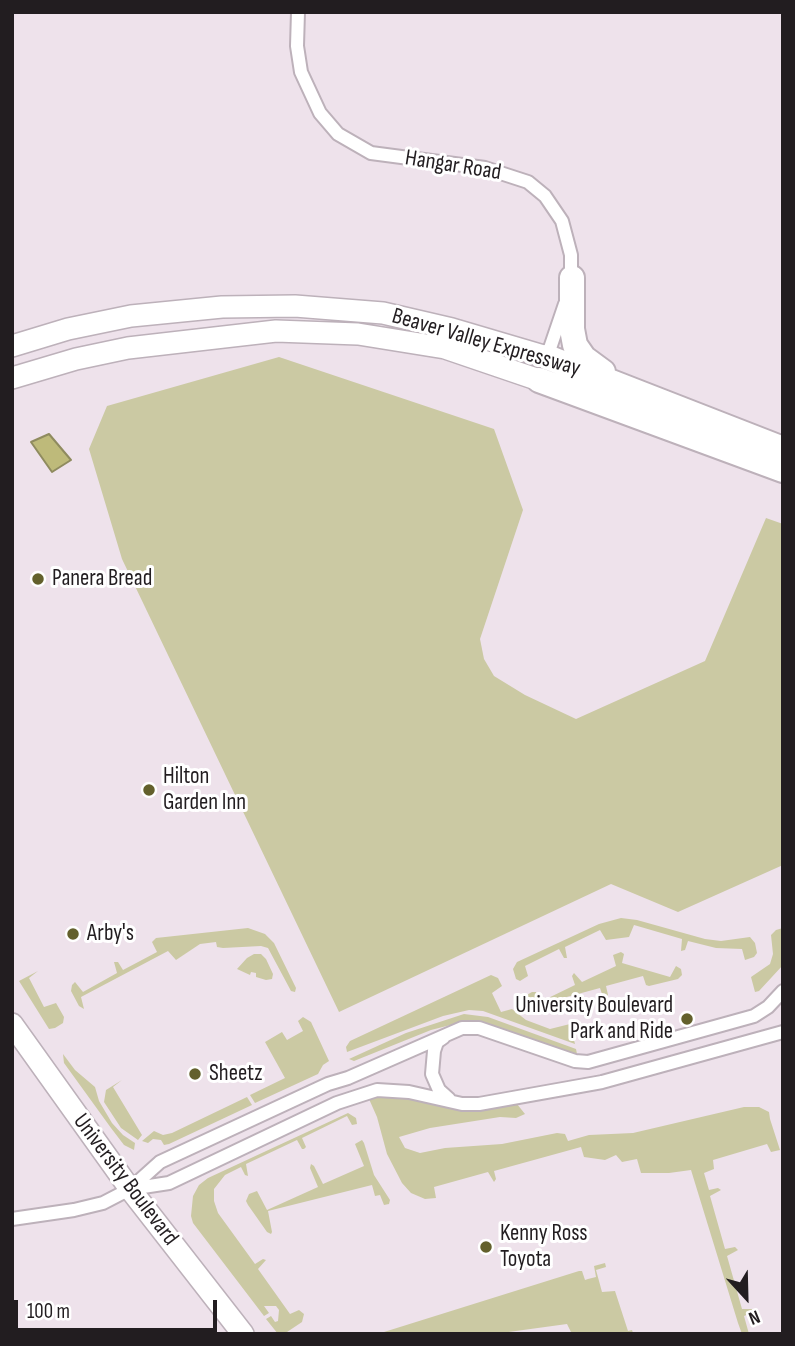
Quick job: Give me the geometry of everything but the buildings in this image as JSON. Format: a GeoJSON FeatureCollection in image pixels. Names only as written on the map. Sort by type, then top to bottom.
{"type":"FeatureCollection","features":[{"type":"Feature","properties":{"kind":"highway"},"geometry":{"type":"LineString","coordinates":[[572,278],[572,329],[575,345],[584,358],[618,383]]}},
{"type":"Feature","properties":{"kind":"highway","name":"Beaver Valley Expressway"},"geometry":{"type":"LineString","coordinates":[[547,357],[783,449]]}},
{"type":"Feature","properties":{"kind":"highway","name":"Beaver Valley Expressway"},"geometry":{"type":"LineString","coordinates":[[539,380],[783,470]]}},
{"type":"Feature","properties":{"kind":"main road","name":"Beaver Valley Expressway"},"geometry":{"type":"LineString","coordinates":[[12,346],[68,329],[131,316],[222,307],[295,306],[383,313],[547,357]]}},
{"type":"Feature","properties":{"kind":"main road","name":"Beaver Valley Expressway"},"geometry":{"type":"LineString","coordinates":[[12,378],[76,359],[128,348],[276,331],[358,334],[445,348],[539,380]]}},
{"type":"Feature","properties":{"kind":"main road","name":"University Boulevard"},"geometry":{"type":"LineString","coordinates":[[12,1024],[130,1189],[243,1334]]}},
{"type":"Feature","properties":{"kind":"street","name":"Hangar Road"},"geometry":{"type":"LineString","coordinates":[[298,12],[297,46],[301,72],[320,113],[338,134],[371,153],[485,168],[528,182],[545,196],[562,221],[572,278],[539,380]]}},
{"type":"Feature","properties":{"kind":"street"},"geometry":{"type":"LineString","coordinates":[[12,1219],[103,1203],[130,1189],[160,1162],[328,1084],[348,1078],[462,1028],[479,1028],[575,1061],[588,1062],[754,1016],[764,1011],[783,992]]}},
{"type":"Feature","properties":{"kind":"street"},"geometry":{"type":"LineString","coordinates":[[130,1189],[169,1183],[337,1103],[377,1090],[409,1092],[479,1104],[595,1083],[783,1032]]}},
{"type":"Feature","properties":{"kind":"street"},"geometry":{"type":"LineString","coordinates":[[447,1034],[437,1042],[433,1051],[432,1074],[439,1090],[455,1102]]}},
{"type":"Feature","properties":{"kind":"shaded area"},"geometry":{"type":"Polygon","coordinates":[[[279,357],[494,429],[523,510],[480,639],[484,659],[494,676],[525,695],[576,719],[705,661],[766,518],[783,524],[783,865],[678,912],[611,884],[339,1012],[122,559],[89,449],[107,406],[279,357]]]}},
{"type":"Feature","properties":{"kind":"shaded area"},"geometry":{"type":"Polygon","coordinates":[[[49,434],[71,460],[52,472],[31,442],[49,434]]]}},
{"type":"Feature","properties":{"kind":"shaded area"},"geometry":{"type":"Polygon","coordinates":[[[621,918],[705,939],[721,941],[750,937],[755,943],[757,953],[745,960],[742,949],[716,948],[688,941],[685,950],[681,951],[682,939],[634,925],[629,937],[606,940],[600,930],[565,947],[567,958],[564,958],[559,949],[525,966],[528,976],[520,981],[516,979],[513,969],[517,962],[599,924],[621,918]]]}},
{"type":"Feature","properties":{"kind":"shaded area"},"geometry":{"type":"Polygon","coordinates":[[[248,928],[265,934],[274,943],[296,988],[295,992],[291,991],[268,948],[223,948],[217,947],[216,942],[200,944],[176,960],[168,951],[81,997],[84,1009],[79,1006],[71,991],[75,982],[83,992],[117,973],[114,962],[118,962],[123,970],[157,952],[152,942],[156,938],[248,928]]]}},
{"type":"Feature","properties":{"kind":"shaded area"},"geometry":{"type":"Polygon","coordinates":[[[783,928],[783,965],[755,992],[751,977],[770,964],[773,954],[771,935],[783,928]]]}},
{"type":"Feature","properties":{"kind":"shaded area"},"geometry":{"type":"Polygon","coordinates":[[[621,952],[624,954],[622,963],[670,977],[676,966],[681,969],[682,975],[678,979],[649,986],[643,976],[606,986],[606,998],[600,988],[563,998],[565,1008],[559,1011],[526,1001],[525,996],[532,992],[536,992],[540,1002],[575,985],[572,976],[574,973],[582,982],[616,966],[613,955],[621,952]]]}},
{"type":"Feature","properties":{"kind":"shaded area"},"geometry":{"type":"Polygon","coordinates":[[[254,954],[261,954],[266,959],[273,974],[272,979],[266,980],[256,977],[256,973],[251,972],[250,975],[237,969],[254,954]]]}},
{"type":"Feature","properties":{"kind":"shaded area"},"geometry":{"type":"Polygon","coordinates":[[[38,971],[29,978],[44,1007],[56,1003],[64,1017],[63,1023],[55,1028],[49,1029],[19,981],[38,971]]]}},
{"type":"Feature","properties":{"kind":"shaded area"},"geometry":{"type":"Polygon","coordinates":[[[491,975],[498,978],[502,986],[492,993],[501,1012],[512,1009],[526,1020],[550,1029],[570,1024],[575,1044],[483,1011],[469,1010],[443,1016],[347,1052],[346,1047],[350,1041],[491,975]]]}},
{"type":"Feature","properties":{"kind":"shaded area"},"geometry":{"type":"Polygon","coordinates":[[[464,1014],[488,1017],[576,1049],[577,1054],[470,1020],[431,1030],[354,1061],[349,1059],[406,1033],[464,1014]]]}},
{"type":"Feature","properties":{"kind":"shaded area"},"geometry":{"type":"Polygon","coordinates":[[[303,1017],[311,1022],[329,1061],[318,1074],[255,1103],[250,1095],[285,1078],[265,1042],[282,1032],[287,1040],[303,1031],[298,1021],[303,1017]]]}},
{"type":"Feature","properties":{"kind":"shaded area"},"geometry":{"type":"Polygon","coordinates":[[[63,1054],[75,1070],[95,1087],[99,1101],[112,1123],[135,1143],[134,1150],[124,1145],[111,1128],[64,1063],[63,1054]]]}},
{"type":"Feature","properties":{"kind":"shaded area"},"geometry":{"type":"Polygon","coordinates":[[[122,1080],[113,1087],[142,1135],[138,1140],[121,1128],[104,1102],[106,1090],[122,1080]]]}},
{"type":"Feature","properties":{"kind":"shaded area"},"geometry":{"type":"Polygon","coordinates":[[[389,1094],[467,1112],[517,1104],[525,1114],[516,1118],[500,1117],[430,1128],[399,1137],[405,1148],[420,1153],[445,1148],[502,1144],[557,1133],[565,1134],[568,1141],[589,1135],[633,1133],[744,1107],[759,1107],[769,1112],[780,1150],[771,1152],[767,1144],[713,1160],[714,1169],[704,1173],[709,1190],[721,1190],[710,1196],[725,1249],[735,1247],[738,1250],[727,1256],[742,1309],[754,1309],[754,1312],[744,1316],[749,1334],[742,1334],[738,1323],[691,1170],[641,1173],[637,1159],[622,1162],[616,1155],[605,1160],[584,1157],[581,1147],[494,1171],[494,1182],[488,1172],[434,1187],[436,1198],[425,1199],[411,1193],[402,1183],[387,1154],[369,1099],[389,1094]]]}},
{"type":"Feature","properties":{"kind":"shaded area"},"geometry":{"type":"Polygon","coordinates":[[[247,1097],[252,1105],[169,1144],[164,1145],[161,1140],[153,1139],[148,1143],[142,1141],[154,1131],[163,1135],[172,1133],[247,1097]]]}},
{"type":"Feature","properties":{"kind":"shaded area"},"geometry":{"type":"Polygon","coordinates":[[[348,1113],[356,1118],[357,1124],[352,1125],[347,1116],[302,1138],[306,1147],[304,1149],[297,1140],[246,1164],[248,1176],[241,1167],[225,1175],[214,1189],[218,1213],[255,1264],[266,1260],[258,1269],[290,1314],[299,1310],[304,1314],[302,1322],[284,1334],[278,1334],[266,1319],[271,1316],[275,1322],[278,1321],[279,1310],[276,1306],[264,1306],[269,1313],[264,1316],[193,1223],[193,1196],[199,1185],[208,1178],[348,1113]]]}},
{"type":"Feature","properties":{"kind":"shaded area"},"geometry":{"type":"Polygon","coordinates":[[[362,1140],[374,1175],[390,1200],[389,1204],[384,1205],[380,1195],[375,1196],[372,1185],[268,1211],[272,1232],[267,1232],[246,1201],[249,1194],[257,1191],[267,1210],[318,1187],[310,1168],[311,1164],[323,1184],[364,1166],[355,1144],[362,1140]]]}},
{"type":"Feature","properties":{"kind":"shaded area"},"geometry":{"type":"Polygon","coordinates":[[[605,1263],[606,1267],[596,1270],[602,1292],[615,1291],[628,1331],[632,1330],[633,1333],[572,1334],[567,1324],[494,1334],[371,1334],[579,1271],[582,1271],[585,1280],[596,1277],[594,1266],[605,1263]]]}},
{"type":"Feature","properties":{"kind":"place","name":"Panera Bread"},"geometry":{"type":"Point","coordinates":[38,579]}},
{"type":"Feature","properties":{"kind":"place","name":"Hilton Garden Inn"},"geometry":{"type":"Point","coordinates":[149,790]}},
{"type":"Feature","properties":{"kind":"place","name":"Arby's"},"geometry":{"type":"Point","coordinates":[73,934]}},
{"type":"Feature","properties":{"kind":"place","name":"University Boulevard Park and Ride"},"geometry":{"type":"Point","coordinates":[687,1019]}},
{"type":"Feature","properties":{"kind":"place","name":"Sheetz"},"geometry":{"type":"Point","coordinates":[195,1074]}},
{"type":"Feature","properties":{"kind":"place","name":"Kenny Ross Toyota"},"geometry":{"type":"Point","coordinates":[486,1247]}}]}
